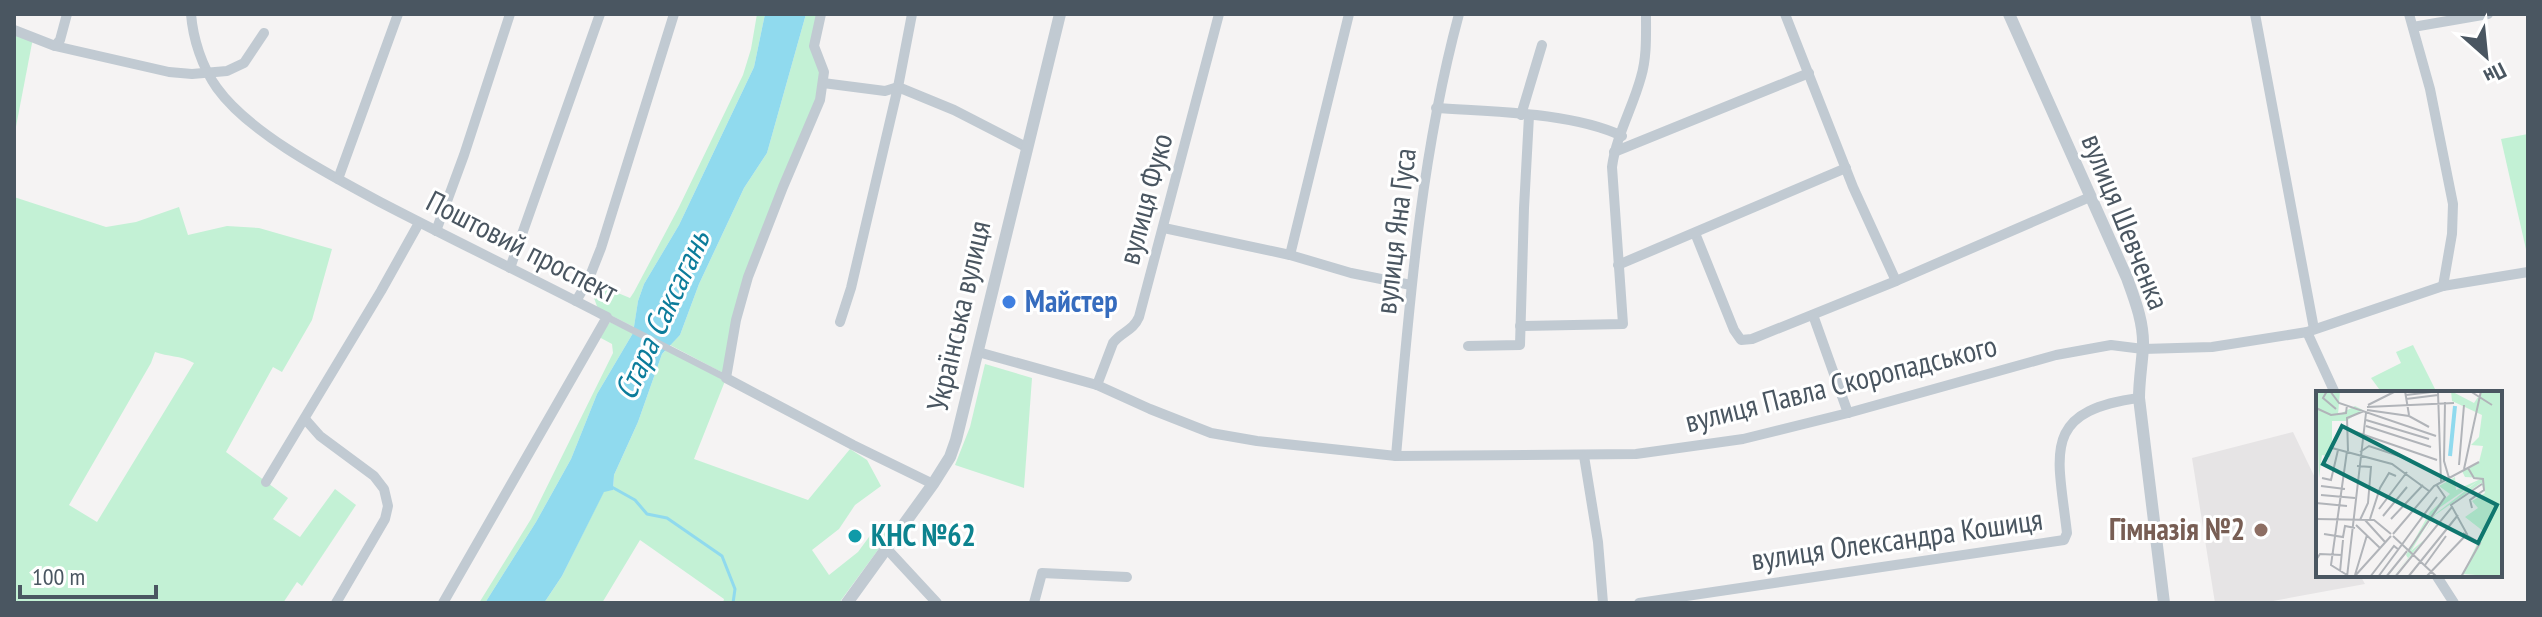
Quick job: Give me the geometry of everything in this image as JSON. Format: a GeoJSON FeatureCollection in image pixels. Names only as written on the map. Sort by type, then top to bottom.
{"type":"FeatureCollection","features":[{"type":"Feature","properties":{"kind":"street"},"geometry":{"type":"LineString","coordinates":[[55,46],[64,29],[67,14]]}},
{"type":"Feature","properties":{"kind":"street","name":"Поштовий проспект"},"geometry":{"type":"LineString","coordinates":[[191,14],[194,37],[216,87],[247,118],[309,163],[419,223],[933,484]]}},
{"type":"Feature","properties":{"kind":"street"},"geometry":{"type":"LineString","coordinates":[[338,179],[398,14]]}},
{"type":"Feature","properties":{"kind":"street"},"geometry":{"type":"LineString","coordinates":[[436,231],[510,14]]}},
{"type":"Feature","properties":{"kind":"street"},"geometry":{"type":"LineString","coordinates":[[510,268],[600,14]]}},
{"type":"Feature","properties":{"kind":"street"},"geometry":{"type":"LineString","coordinates":[[576,301],[601,248],[674,14]]}},
{"type":"Feature","properties":{"kind":"street"},"geometry":{"type":"LineString","coordinates":[[726,378],[736,320],[748,277],[810,128],[823,83],[824,72],[814,46],[821,14]]}},
{"type":"Feature","properties":{"kind":"street"},"geometry":{"type":"LineString","coordinates":[[840,322],[851,288],[898,87],[912,14]]}},
{"type":"Feature","properties":{"kind":"street","name":"Українська вулиця"},"geometry":{"type":"LineString","coordinates":[[847,603],[950,457],[1060,14]]}},
{"type":"Feature","properties":{"kind":"street","name":"вулиця Фуко"},"geometry":{"type":"LineString","coordinates":[[1097,385],[1113,343],[1134,326],[1139,317],[1219,14]]}},
{"type":"Feature","properties":{"kind":"street"},"geometry":{"type":"LineString","coordinates":[[1290,255],[1349,14]]}},
{"type":"Feature","properties":{"kind":"street","name":"вулиця Яна Гуса"},"geometry":{"type":"LineString","coordinates":[[1396,456],[1411,285],[1436,108],[1459,14]]}},
{"type":"Feature","properties":{"kind":"street"},"geometry":{"type":"LineString","coordinates":[[1520,326],[1623,324],[1612,167],[1614,152],[1622,136],[1645,58],[1646,14]]}},
{"type":"Feature","properties":{"kind":"street"},"geometry":{"type":"LineString","coordinates":[[1785,14],[1846,168],[1896,281]]}},
{"type":"Feature","properties":{"kind":"street","name":"вулиця Шевченка"},"geometry":{"type":"LineString","coordinates":[[2009,14],[2133,296],[2140,320],[2143,349],[2139,368],[2139,398],[2164,603]]}},
{"type":"Feature","properties":{"kind":"street"},"geometry":{"type":"LineString","coordinates":[[2255,14],[2311,331],[2334,391]]}},
{"type":"Feature","properties":{"kind":"street"},"geometry":{"type":"LineString","coordinates":[[2409,14],[2430,89],[2453,204],[2452,234],[2443,286]]}},
{"type":"Feature","properties":{"kind":"street"},"geometry":{"type":"LineString","coordinates":[[2413,27],[2488,14]]}},
{"type":"Feature","properties":{"kind":"street"},"geometry":{"type":"LineString","coordinates":[[14,30],[55,46],[169,72],[227,71],[244,63],[264,33]]}},
{"type":"Feature","properties":{"kind":"street"},"geometry":{"type":"LineString","coordinates":[[1468,346],[1520,345],[1525,115],[1542,45]]}},
{"type":"Feature","properties":{"kind":"street"},"geometry":{"type":"LineString","coordinates":[[1614,152],[1809,73]]}},
{"type":"Feature","properties":{"kind":"street"},"geometry":{"type":"LineString","coordinates":[[823,83],[885,91],[898,87],[954,110],[1026,147]]}},
{"type":"Feature","properties":{"kind":"street"},"geometry":{"type":"LineString","coordinates":[[1436,108],[1525,115],[1606,128],[1622,136]]}},
{"type":"Feature","properties":{"kind":"street"},"geometry":{"type":"LineString","coordinates":[[1618,265],[1846,168]]}},
{"type":"Feature","properties":{"kind":"street"},"geometry":{"type":"LineString","coordinates":[[1695,233],[1734,330],[1741,340],[1752,339],[2090,197]]}},
{"type":"Feature","properties":{"kind":"street"},"geometry":{"type":"LineString","coordinates":[[266,482],[419,223]]}},
{"type":"Feature","properties":{"kind":"street"},"geometry":{"type":"LineString","coordinates":[[1164,228],[1411,285]]}},
{"type":"Feature","properties":{"kind":"street","name":"вулиця Павла Скоропадського"},"geometry":{"type":"LineString","coordinates":[[978,352],[1097,385],[1211,433],[1360,454],[1396,456],[1636,454],[1743,439],[2056,355],[2111,345],[2143,349],[2212,347],[2311,331],[2443,286],[2528,272]]}},
{"type":"Feature","properties":{"kind":"street"},"geometry":{"type":"LineString","coordinates":[[1813,315],[1848,413]]}},
{"type":"Feature","properties":{"kind":"street"},"geometry":{"type":"LineString","coordinates":[[443,603],[607,317]]}},
{"type":"Feature","properties":{"kind":"street","name":"вулиця Олександра Кошиця"},"geometry":{"type":"LineString","coordinates":[[1639,603],[2064,540],[2067,533],[2060,476],[2060,443],[2069,425],[2093,409],[2139,398]]}},
{"type":"Feature","properties":{"kind":"street"},"geometry":{"type":"LineString","coordinates":[[305,419],[320,436],[374,476],[384,489],[388,506],[385,519],[336,603]]}},
{"type":"Feature","properties":{"kind":"street"},"geometry":{"type":"LineString","coordinates":[[1584,456],[1598,542],[1603,603]]}},
{"type":"Feature","properties":{"kind":"street"},"geometry":{"type":"LineString","coordinates":[[887,549],[937,603]]}},
{"type":"Feature","properties":{"kind":"street"},"geometry":{"type":"LineString","coordinates":[[1034,603],[1042,573],[1127,577]]}},
{"type":"Feature","properties":{"kind":"street"},"geometry":{"type":"LineString","coordinates":[[2437,577],[2454,603]]}},
{"type":"Feature","properties":{"kind":"shaded area","name":"Гімназія №2"},"geometry":{"type":"Polygon","coordinates":[[[2293,432],[2316,480],[2316,577],[2361,577],[2365,584],[2262,603],[2215,603],[2192,458],[2293,432]]]}},
{"type":"Feature","properties":{"kind":"green space"},"geometry":{"type":"Polygon","coordinates":[[[757,14],[765,14],[754,67],[679,225],[644,284],[634,327],[598,309],[594,283],[630,298],[634,292],[743,75],[757,14]]]}},
{"type":"Feature","properties":{"kind":"green space"},"geometry":{"type":"Polygon","coordinates":[[[806,14],[821,14],[814,46],[823,83],[748,277],[727,375],[670,345],[680,335],[699,284],[744,188],[767,153],[806,14]]]}},
{"type":"Feature","properties":{"kind":"green space"},"geometry":{"type":"Polygon","coordinates":[[[14,30],[33,38],[14,137],[14,30]]]}},
{"type":"Feature","properties":{"kind":"green space"},"geometry":{"type":"Polygon","coordinates":[[[2528,134],[2528,258],[2501,139],[2528,134]]]}},
{"type":"Feature","properties":{"kind":"green space"},"geometry":{"type":"Polygon","coordinates":[[[14,197],[106,227],[136,222],[179,207],[188,235],[227,226],[259,228],[332,249],[312,320],[282,372],[273,367],[226,452],[288,498],[273,519],[300,537],[335,489],[356,505],[302,586],[297,582],[283,603],[14,603],[14,197]],[[155,352],[69,505],[97,522],[194,363],[155,352]]]}},
{"type":"Feature","properties":{"kind":"green space"},"geometry":{"type":"Polygon","coordinates":[[[610,322],[633,333],[597,394],[571,459],[536,522],[485,603],[479,603],[531,519],[613,353],[612,344],[599,337],[610,322]]]}},
{"type":"Feature","properties":{"kind":"green space"},"geometry":{"type":"Polygon","coordinates":[[[2413,345],[2436,391],[2381,391],[2371,378],[2401,363],[2396,352],[2413,345]]]}},
{"type":"Feature","properties":{"kind":"green space"},"geometry":{"type":"Polygon","coordinates":[[[667,349],[725,381],[694,459],[808,500],[850,449],[867,460],[881,486],[855,505],[839,529],[812,550],[829,575],[858,552],[877,526],[885,525],[889,535],[839,603],[723,603],[724,599],[640,540],[602,603],[544,603],[562,576],[604,491],[613,490],[614,475],[638,422],[662,354],[667,349]]]}},
{"type":"Feature","properties":{"kind":"green space"},"geometry":{"type":"Polygon","coordinates":[[[985,364],[1032,378],[1024,488],[955,465],[970,427],[985,364]]]}},
{"type":"Feature","properties":{"kind":"water","name":"Стара Саксагань"},"geometry":{"type":"Polygon","coordinates":[[[765,14],[806,14],[767,153],[744,188],[699,284],[680,335],[662,354],[638,422],[614,475],[613,490],[604,492],[562,576],[544,603],[485,603],[571,459],[597,394],[633,333],[644,284],[679,225],[754,67],[765,14]]]}},
{"type":"Feature","properties":{"kind":"waterway"},"geometry":{"type":"LineString","coordinates":[[610,486],[635,500],[647,514],[667,518],[722,556],[735,589],[733,603]]}},
{"type":"Feature","properties":{"kind":"place","name":"Майстер"},"geometry":{"type":"Point","coordinates":[1009,302]}},
{"type":"Feature","properties":{"kind":"place","name":"Гімназія №2"},"geometry":{"type":"Point","coordinates":[2261,530]}},
{"type":"Feature","properties":{"kind":"place","name":"КНС №62"},"geometry":{"type":"Point","coordinates":[855,536]}}]}
